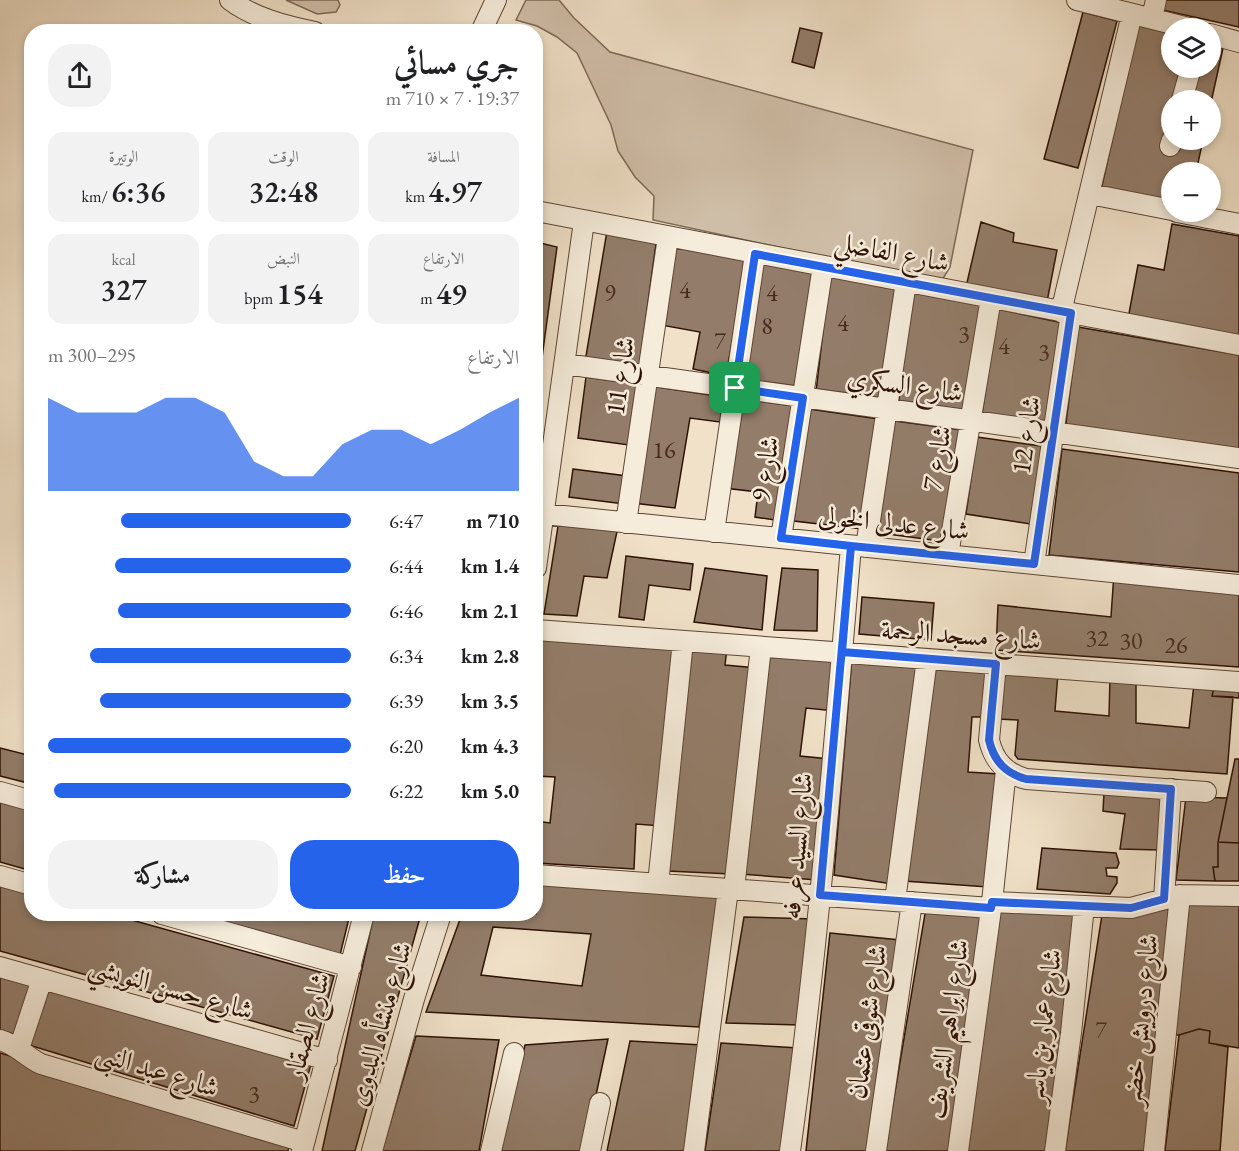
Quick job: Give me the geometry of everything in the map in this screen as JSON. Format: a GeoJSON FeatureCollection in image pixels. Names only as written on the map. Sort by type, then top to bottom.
{"type":"FeatureCollection","features":[{"type":"Feature","properties":{"kind":"street"},"geometry":{"type":"LineString","coordinates":[[230,0],[263,18],[280,24]]}},
{"type":"Feature","properties":{"kind":"street"},"geometry":{"type":"LineString","coordinates":[[485,24],[496,0]]}},
{"type":"Feature","properties":{"kind":"street"},"geometry":{"type":"LineString","coordinates":[[1077,0],[1132,14],[1154,9],[1171,18]]}},
{"type":"Feature","properties":{"kind":"street","name":"شارع 12"},"geometry":{"type":"LineString","coordinates":[[1034,564],[1054,433],[1066,312],[1090,194],[1132,14]]}},
{"type":"Feature","properties":{"kind":"street"},"geometry":{"type":"LineString","coordinates":[[1221,37],[1239,42]]}},
{"type":"Feature","properties":{"kind":"street"},"geometry":{"type":"LineString","coordinates":[[1090,194],[1161,208]]}},
{"type":"Feature","properties":{"kind":"street","name":"شارع الفاضلي"},"geometry":{"type":"LineString","coordinates":[[543,212],[1239,345]]}},
{"type":"Feature","properties":{"kind":"street"},"geometry":{"type":"LineString","coordinates":[[543,521],[584,221]]}},
{"type":"Feature","properties":{"kind":"street"},"geometry":{"type":"LineString","coordinates":[[1221,221],[1239,224]]}},
{"type":"Feature","properties":{"kind":"street","name":"شارع 11"},"geometry":{"type":"LineString","coordinates":[[626,523],[668,237]]}},
{"type":"Feature","properties":{"kind":"street"},"geometry":{"type":"LineString","coordinates":[[714,532],[755,254]]}},
{"type":"Feature","properties":{"kind":"street","name":"شارع 9"},"geometry":{"type":"LineString","coordinates":[[781,538],[823,266]]}},
{"type":"Feature","properties":{"kind":"street","name":"شارع السيد عرفه"},"geometry":{"type":"LineString","coordinates":[[790,1151],[820,895],[842,652],[859,546],[886,409],[906,282]]}},
{"type":"Feature","properties":{"kind":"street","name":"شارع 7"},"geometry":{"type":"LineString","coordinates":[[948,555],[991,298]]}},
{"type":"Feature","properties":{"kind":"street","name":"شارع السكري"},"geometry":{"type":"LineString","coordinates":[[564,363],[1239,458]]}},
{"type":"Feature","properties":{"kind":"street","name":"شارع عدلى الخولى"},"geometry":{"type":"LineString","coordinates":[[544,514],[1239,585]]}},
{"type":"Feature","properties":{"kind":"street","name":"شارع مسجد الرحمة"},"geometry":{"type":"LineString","coordinates":[[543,631],[1239,682]]}},
{"type":"Feature","properties":{"kind":"street"},"geometry":{"type":"LineString","coordinates":[[658,884],[683,641]]}},
{"type":"Feature","properties":{"kind":"street"},"geometry":{"type":"LineString","coordinates":[[694,1151],[731,889],[761,647]]}},
{"type":"Feature","properties":{"kind":"street","name":"شارع شوقى عثمان"},"geometry":{"type":"LineString","coordinates":[[876,1151],[904,901],[927,659]]}},
{"type":"Feature","properties":{"kind":"street"},"geometry":{"type":"LineString","coordinates":[[996,664],[989,740],[997,762],[1006,770],[1026,779],[1206,792]]}},
{"type":"Feature","properties":{"kind":"street","name":"شارع ابراهيم الشريف"},"geometry":{"type":"LineString","coordinates":[[958,1151],[992,905],[1006,770]]}},
{"type":"Feature","properties":{"kind":"street","name":"شارع درويش خضر"},"geometry":{"type":"LineString","coordinates":[[1154,1151],[1172,897],[1171,789]]}},
{"type":"Feature","properties":{"kind":"street"},"geometry":{"type":"LineString","coordinates":[[0,792],[24,799]]}},
{"type":"Feature","properties":{"kind":"street"},"geometry":{"type":"LineString","coordinates":[[0,876],[24,883]]}},
{"type":"Feature","properties":{"kind":"street"},"geometry":{"type":"LineString","coordinates":[[543,876],[992,905],[1131,908],[1172,897],[1239,896]]}},
{"type":"Feature","properties":{"kind":"street","name":"شارع عمار بن ياسر"},"geometry":{"type":"LineString","coordinates":[[1055,1151],[1071,1033],[1084,906]]}},
{"type":"Feature","properties":{"kind":"street"},"geometry":{"type":"LineString","coordinates":[[187,921],[351,967]]}},
{"type":"Feature","properties":{"kind":"street","name":"شارع الصقار"},"geometry":{"type":"LineString","coordinates":[[303,1147],[362,921]]}},
{"type":"Feature","properties":{"kind":"street","name":"شارع منشأه البدوى"},"geometry":{"type":"LineString","coordinates":[[372,1151],[414,999],[439,921]]}},
{"type":"Feature","properties":{"kind":"street","name":"شارع حسن النويشي"},"geometry":{"type":"LineString","coordinates":[[0,967],[327,1060]]}},
{"type":"Feature","properties":{"kind":"street"},"geometry":{"type":"LineString","coordinates":[[19,1049],[42,979]]}},
{"type":"Feature","properties":{"kind":"street","name":"شارع عبد النبى"},"geometry":{"type":"LineString","coordinates":[[0,1040],[19,1049],[41,1064],[303,1147]]}},
{"type":"Feature","properties":{"kind":"street"},"geometry":{"type":"LineString","coordinates":[[491,1151],[514,1053]]}},
{"type":"Feature","properties":{"kind":"street"},"geometry":{"type":"LineString","coordinates":[[590,1151],[600,1103]]}},
{"type":"Feature","properties":{"kind":"shaded area"},"geometry":{"type":"Polygon","coordinates":[[[286,0],[338,0],[340,5],[336,12],[317,14],[286,0]]]}},
{"type":"Feature","properties":{"kind":"shaded area"},"geometry":{"type":"Polygon","coordinates":[[[526,0],[559,0],[574,18],[610,52],[973,150],[950,267],[941,282],[653,220],[654,196],[635,177],[618,151],[611,125],[577,53],[543,29],[543,24],[530,24],[516,20],[526,0]]]}},
{"type":"Feature","properties":{"kind":"building"},"geometry":{"type":"Polygon","coordinates":[[[1160,0],[1239,0],[1239,27],[1221,23],[1221,18],[1198,18],[1158,9],[1160,0]]]}},
{"type":"Feature","properties":{"kind":"building"},"geometry":{"type":"Polygon","coordinates":[[[1083,12],[1117,21],[1078,168],[1044,159],[1083,12]]]}},
{"type":"Feature","properties":{"kind":"building"},"geometry":{"type":"Polygon","coordinates":[[[1138,25],[1161,30],[1161,78],[1182,78],[1178,90],[1161,90],[1161,150],[1201,150],[1198,162],[1161,162],[1161,203],[1101,190],[1138,25]]]}},
{"type":"Feature","properties":{"kind":"building"},"geometry":{"type":"Polygon","coordinates":[[[800,28],[822,33],[814,68],[792,62],[800,28]]]}},
{"type":"Feature","properties":{"kind":"building"},"geometry":{"type":"Polygon","coordinates":[[[1194,78],[1216,78],[1214,90],[1190,90],[1194,78]]]}},
{"type":"Feature","properties":{"kind":"building"},"geometry":{"type":"Polygon","coordinates":[[[981,222],[1014,233],[1013,242],[1057,250],[1046,307],[966,287],[981,222]]]}},
{"type":"Feature","properties":{"kind":"building"},"geometry":{"type":"Polygon","coordinates":[[[1172,224],[1239,236],[1239,339],[1128,319],[1138,265],[1164,270],[1172,224]]]}},
{"type":"Feature","properties":{"kind":"building"},"geometry":{"type":"Polygon","coordinates":[[[607,231],[656,244],[639,369],[585,362],[607,231]]]}},
{"type":"Feature","properties":{"kind":"building"},"geometry":{"type":"Polygon","coordinates":[[[676,240],[748,253],[726,376],[693,369],[700,332],[661,325],[676,240]]]}},
{"type":"Feature","properties":{"kind":"building"},"geometry":{"type":"Polygon","coordinates":[[[543,244],[557,247],[543,350],[543,244]]]}},
{"type":"Feature","properties":{"kind":"building"},"geometry":{"type":"Polygon","coordinates":[[[762,256],[815,268],[796,388],[740,380],[762,256]]]}},
{"type":"Feature","properties":{"kind":"building"},"geometry":{"type":"Polygon","coordinates":[[[830,270],[899,285],[879,401],[816,392],[830,270]]]}},
{"type":"Feature","properties":{"kind":"building"},"geometry":{"type":"Polygon","coordinates":[[[910,288],[985,305],[968,419],[898,410],[910,288]]]}},
{"type":"Feature","properties":{"kind":"building"},"geometry":{"type":"Polygon","coordinates":[[[998,309],[1063,323],[1049,429],[981,420],[998,309]]]}},
{"type":"Feature","properties":{"kind":"building"},"geometry":{"type":"Polygon","coordinates":[[[1078,327],[1239,355],[1239,456],[1065,431],[1078,327]]]}},
{"type":"Feature","properties":{"kind":"building"},"geometry":{"type":"Polygon","coordinates":[[[586,377],[637,384],[629,445],[578,438],[586,377]]]}},
{"type":"Feature","properties":{"kind":"building"},"geometry":{"type":"Polygon","coordinates":[[[651,386],[723,397],[720,422],[690,418],[675,508],[633,503],[651,386]]]}},
{"type":"Feature","properties":{"kind":"building"},"geometry":{"type":"Polygon","coordinates":[[[735,398],[795,406],[781,521],[755,517],[758,492],[724,488],[735,398]]]}},
{"type":"Feature","properties":{"kind":"building"},"geometry":{"type":"Polygon","coordinates":[[[809,409],[879,419],[862,529],[794,521],[809,409]]]}},
{"type":"Feature","properties":{"kind":"building"},"geometry":{"type":"Polygon","coordinates":[[[895,421],[963,430],[947,542],[873,532],[895,421]]]}},
{"type":"Feature","properties":{"kind":"building"},"geometry":{"type":"Polygon","coordinates":[[[977,437],[1048,447],[1037,525],[966,514],[977,437]]]}},
{"type":"Feature","properties":{"kind":"building"},"geometry":{"type":"Polygon","coordinates":[[[1062,449],[1239,473],[1239,572],[1049,555],[1062,449]]]}},
{"type":"Feature","properties":{"kind":"building"},"geometry":{"type":"Polygon","coordinates":[[[573,469],[627,476],[624,504],[569,497],[573,469]]]}},
{"type":"Feature","properties":{"kind":"building"},"geometry":{"type":"Polygon","coordinates":[[[559,520],[618,527],[607,578],[584,576],[577,616],[544,614],[559,520]]]}},
{"type":"Feature","properties":{"kind":"building"},"geometry":{"type":"Polygon","coordinates":[[[626,556],[693,564],[690,590],[649,585],[644,620],[619,617],[626,556]]]}},
{"type":"Feature","properties":{"kind":"building"},"geometry":{"type":"Polygon","coordinates":[[[705,568],[767,576],[762,630],[694,622],[705,568]]]}},
{"type":"Feature","properties":{"kind":"building"},"geometry":{"type":"Polygon","coordinates":[[[782,568],[818,570],[817,631],[774,630],[782,568]]]}},
{"type":"Feature","properties":{"kind":"building"},"geometry":{"type":"Polygon","coordinates":[[[1114,573],[1239,586],[1239,667],[996,650],[998,605],[1111,617],[1114,573]]]}},
{"type":"Feature","properties":{"kind":"building"},"geometry":{"type":"Polygon","coordinates":[[[862,597],[934,603],[931,640],[859,634],[862,597]]]}},
{"type":"Feature","properties":{"kind":"building"},"geometry":{"type":"Polygon","coordinates":[[[543,635],[678,646],[662,826],[636,824],[634,869],[543,863],[543,822],[550,823],[555,777],[543,776],[543,635]]]}},
{"type":"Feature","properties":{"kind":"building"},"geometry":{"type":"Polygon","coordinates":[[[692,647],[727,648],[725,665],[757,668],[731,874],[668,871],[692,647]]]}},
{"type":"Feature","properties":{"kind":"building"},"geometry":{"type":"Polygon","coordinates":[[[768,651],[838,657],[835,711],[806,708],[800,756],[830,759],[817,880],[741,874],[768,651]]]}},
{"type":"Feature","properties":{"kind":"building"},"geometry":{"type":"Polygon","coordinates":[[[852,657],[923,665],[892,884],[834,875],[852,657]]]}},
{"type":"Feature","properties":{"kind":"building"},"geometry":{"type":"Polygon","coordinates":[[[932,665],[989,669],[982,717],[972,717],[968,772],[999,774],[988,887],[904,881],[932,665]]]}},
{"type":"Feature","properties":{"kind":"building"},"geometry":{"type":"Polygon","coordinates":[[[1005,670],[1058,673],[1055,711],[1109,716],[1110,677],[1136,679],[1136,723],[1189,728],[1194,684],[1215,684],[1212,696],[1233,697],[1227,774],[1018,759],[1015,755],[1018,720],[998,719],[1005,670]]]}},
{"type":"Feature","properties":{"kind":"building"},"geometry":{"type":"Polygon","coordinates":[[[1215,684],[1239,685],[1239,698],[1212,696],[1215,684]]]}},
{"type":"Feature","properties":{"kind":"building"},"geometry":{"type":"Polygon","coordinates":[[[0,748],[24,754],[24,782],[0,776],[0,748]]]}},
{"type":"Feature","properties":{"kind":"building"},"geometry":{"type":"Polygon","coordinates":[[[1235,759],[1239,759],[1239,843],[1218,842],[1235,759]]]}},
{"type":"Feature","properties":{"kind":"building"},"geometry":{"type":"Polygon","coordinates":[[[1104,793],[1163,796],[1160,850],[1120,849],[1125,814],[1103,811],[1104,793]]]}},
{"type":"Feature","properties":{"kind":"building"},"geometry":{"type":"Polygon","coordinates":[[[1186,797],[1227,798],[1218,842],[1218,867],[1213,867],[1215,881],[1176,880],[1186,797]]]}},
{"type":"Feature","properties":{"kind":"building"},"geometry":{"type":"Polygon","coordinates":[[[0,799],[24,806],[24,869],[0,862],[0,799]]]}},
{"type":"Feature","properties":{"kind":"building"},"geometry":{"type":"Polygon","coordinates":[[[1218,842],[1239,843],[1239,881],[1215,881],[1213,867],[1218,867],[1218,842]]]}},
{"type":"Feature","properties":{"kind":"building"},"geometry":{"type":"Polygon","coordinates":[[[1042,848],[1116,853],[1119,863],[1117,868],[1106,868],[1107,876],[1117,877],[1117,883],[1110,894],[1037,889],[1042,848]]]}},
{"type":"Feature","properties":{"kind":"building"},"geometry":{"type":"Polygon","coordinates":[[[543,880],[721,889],[699,1027],[426,1012],[459,921],[543,921],[543,880]],[[493,927],[481,975],[582,986],[591,934],[493,927]]]}},
{"type":"Feature","properties":{"kind":"building"},"geometry":{"type":"Polygon","coordinates":[[[0,883],[24,890],[24,921],[135,921],[334,976],[317,1039],[0,951],[0,883]]]}},
{"type":"Feature","properties":{"kind":"building"},"geometry":{"type":"Polygon","coordinates":[[[1183,898],[1239,900],[1239,1048],[1209,1043],[1210,1031],[1199,1029],[1171,1035],[1183,898]]]}},
{"type":"Feature","properties":{"kind":"building"},"geometry":{"type":"Polygon","coordinates":[[[1174,906],[1147,1151],[1065,1151],[1102,915],[1174,906]]]}},
{"type":"Feature","properties":{"kind":"building"},"geometry":{"type":"Polygon","coordinates":[[[926,908],[983,913],[950,1151],[885,1151],[926,908]]]}},
{"type":"Feature","properties":{"kind":"building"},"geometry":{"type":"Polygon","coordinates":[[[1080,910],[1045,1151],[968,1151],[999,912],[1080,910]]]}},
{"type":"Feature","properties":{"kind":"building"},"geometry":{"type":"Polygon","coordinates":[[[744,917],[814,919],[801,1025],[726,1023],[744,917]]]}},
{"type":"Feature","properties":{"kind":"building"},"geometry":{"type":"Polygon","coordinates":[[[214,921],[348,921],[340,955],[214,921]]]}},
{"type":"Feature","properties":{"kind":"building"},"geometry":{"type":"Polygon","coordinates":[[[372,921],[419,921],[355,1151],[322,1151],[372,921]]]}},
{"type":"Feature","properties":{"kind":"building"},"geometry":{"type":"Polygon","coordinates":[[[830,933],[900,940],[868,1151],[806,1151],[830,933]]]}},
{"type":"Feature","properties":{"kind":"building"},"geometry":{"type":"Polygon","coordinates":[[[0,974],[31,982],[13,1041],[0,1037],[0,974]]]}},
{"type":"Feature","properties":{"kind":"building"},"geometry":{"type":"Polygon","coordinates":[[[45,987],[311,1064],[294,1126],[29,1045],[45,987]]]}},
{"type":"Feature","properties":{"kind":"building"},"geometry":{"type":"Polygon","coordinates":[[[1199,1029],[1210,1031],[1209,1043],[1228,1047],[1220,1151],[1165,1151],[1179,1035],[1199,1029]]]}},
{"type":"Feature","properties":{"kind":"building"},"geometry":{"type":"Polygon","coordinates":[[[416,1036],[499,1040],[479,1151],[382,1151],[416,1036]]]}},
{"type":"Feature","properties":{"kind":"building"},"geometry":{"type":"Polygon","coordinates":[[[608,1039],[584,1151],[501,1151],[525,1045],[608,1039]]]}},
{"type":"Feature","properties":{"kind":"building"},"geometry":{"type":"Polygon","coordinates":[[[630,1041],[702,1045],[687,1151],[607,1151],[630,1041]]]}},
{"type":"Feature","properties":{"kind":"building"},"geometry":{"type":"Polygon","coordinates":[[[721,1043],[798,1048],[784,1151],[705,1151],[721,1043]]]}},
{"type":"Feature","properties":{"kind":"building"},"geometry":{"type":"Polygon","coordinates":[[[0,1053],[290,1140],[288,1151],[0,1151],[0,1053]]]}},
{"type":"Feature","properties":{"kind":"route"},"geometry":{"type":"LineString","coordinates":[[735,388],[755,254],[1071,313],[1034,564],[851,546],[842,652],[996,664],[989,740],[997,762],[1006,770],[1026,779],[1171,789],[1164,899],[1131,908],[992,902],[991,908],[820,895],[851,546],[781,538],[803,398],[735,388]]}}]}
